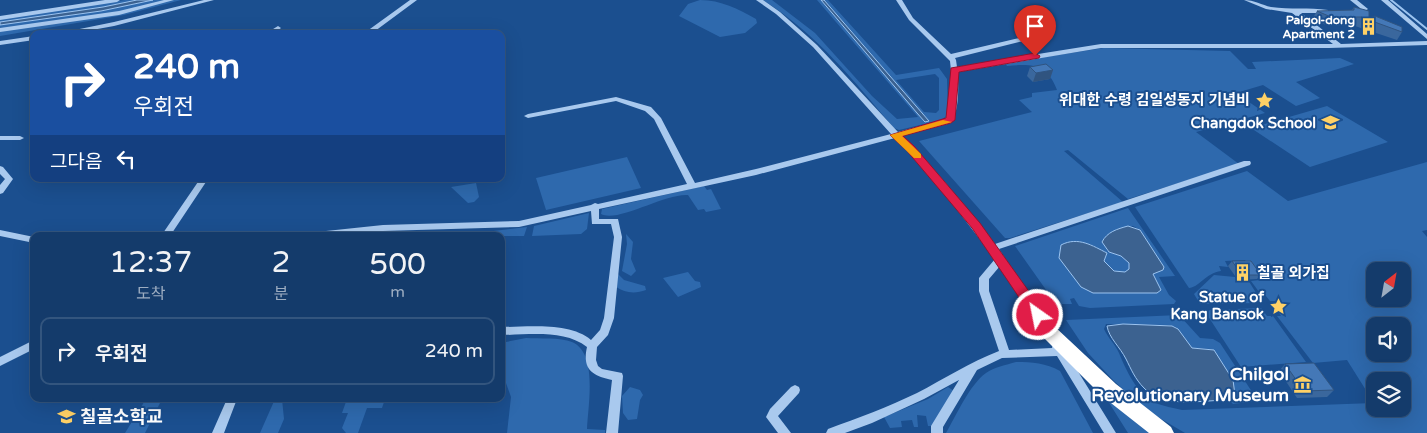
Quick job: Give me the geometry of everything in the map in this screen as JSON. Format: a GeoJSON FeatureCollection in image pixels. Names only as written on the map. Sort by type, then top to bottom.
{"type":"FeatureCollection","features":[{"type":"Feature","properties":{"kind":"highway"},"geometry":{"type":"LineString","coordinates":[[1048,331],[1109,390],[1164,433]]}},
{"type":"Feature","properties":{"kind":"street"},"geometry":{"type":"LineString","coordinates":[[0,18],[117,0]]}},
{"type":"Feature","properties":{"kind":"street"},"geometry":{"type":"LineString","coordinates":[[0,30],[119,13],[171,0]]}},
{"type":"Feature","properties":{"kind":"street"},"geometry":{"type":"LineString","coordinates":[[97,30],[211,0]]}},
{"type":"Feature","properties":{"kind":"street"},"geometry":{"type":"LineString","coordinates":[[372,30],[414,0]]}},
{"type":"Feature","properties":{"kind":"street"},"geometry":{"type":"LineString","coordinates":[[759,0],[778,13],[815,46],[895,135],[911,148],[941,183],[1000,258],[1048,331],[1110,433]]}},
{"type":"Feature","properties":{"kind":"street"},"geometry":{"type":"LineString","coordinates":[[345,232],[383,228],[503,225],[548,218],[595,206],[756,172],[948,121],[951,118],[954,70],[950,57],[910,19],[899,0]]}},
{"type":"Feature","properties":{"kind":"street"},"geometry":{"type":"LineString","coordinates":[[1247,0],[1268,8],[1294,11],[1334,11]]}},
{"type":"Feature","properties":{"kind":"street"},"geometry":{"type":"LineString","coordinates":[[1344,11],[1364,11],[1364,7],[1353,0]]}},
{"type":"Feature","properties":{"kind":"street"},"geometry":{"type":"LineString","coordinates":[[1384,0],[1427,37]]}},
{"type":"Feature","properties":{"kind":"street"},"geometry":{"type":"LineString","coordinates":[[1294,11],[1339,45]]}},
{"type":"Feature","properties":{"kind":"street"},"geometry":{"type":"LineString","coordinates":[[950,57],[1049,33]]}},
{"type":"Feature","properties":{"kind":"street"},"geometry":{"type":"LineString","coordinates":[[0,43],[30,39]]}},
{"type":"Feature","properties":{"kind":"street"},"geometry":{"type":"LineString","coordinates":[[954,70],[1101,46],[1339,45],[1427,42]]}},
{"type":"Feature","properties":{"kind":"street"},"geometry":{"type":"LineString","coordinates":[[528,116],[616,99],[648,109],[657,118],[692,185]]}},
{"type":"Feature","properties":{"kind":"street"},"geometry":{"type":"LineString","coordinates":[[0,138],[20,138]]}},
{"type":"Feature","properties":{"kind":"street"},"geometry":{"type":"LineString","coordinates":[[993,248],[1247,163]]}},
{"type":"Feature","properties":{"kind":"street"},"geometry":{"type":"LineString","coordinates":[[0,169],[9,179],[0,191]]}},
{"type":"Feature","properties":{"kind":"street"},"geometry":{"type":"LineString","coordinates":[[167,232],[202,182]]}},
{"type":"Feature","properties":{"kind":"street"},"geometry":{"type":"LineString","coordinates":[[595,206],[595,222],[615,221],[618,236],[609,318],[604,332],[592,346],[589,359],[594,369],[606,375],[618,376],[612,433]]}},
{"type":"Feature","properties":{"kind":"street"},"geometry":{"type":"LineString","coordinates":[[0,233],[30,239]]}},
{"type":"Feature","properties":{"kind":"street"},"geometry":{"type":"LineString","coordinates":[[1000,258],[984,278],[984,291],[1005,354]]}},
{"type":"Feature","properties":{"kind":"street"},"geometry":{"type":"LineString","coordinates":[[505,331],[553,332],[574,335],[588,341],[592,346]]}},
{"type":"Feature","properties":{"kind":"street"},"geometry":{"type":"LineString","coordinates":[[0,362],[30,346]]}},
{"type":"Feature","properties":{"kind":"street"},"geometry":{"type":"LineString","coordinates":[[832,433],[899,406],[944,385],[973,367],[1005,354],[1060,352]]}},
{"type":"Feature","properties":{"kind":"street"},"geometry":{"type":"LineString","coordinates":[[936,433],[937,426],[973,367]]}},
{"type":"Feature","properties":{"kind":"street"},"geometry":{"type":"LineString","coordinates":[[785,433],[772,417],[774,412],[796,390]]}},
{"type":"Feature","properties":{"kind":"street"},"geometry":{"type":"LineString","coordinates":[[218,433],[231,402]]}},
{"type":"Feature","properties":{"kind":"shaded area"},"geometry":{"type":"Polygon","coordinates":[[[125,0],[137,0],[103,7],[0,22],[0,18],[125,0]]]}},
{"type":"Feature","properties":{"kind":"shaded area"},"geometry":{"type":"Polygon","coordinates":[[[137,0],[153,0],[101,11],[0,25],[0,22],[103,7],[137,0]]]}},
{"type":"Feature","properties":{"kind":"shaded area"},"geometry":{"type":"Polygon","coordinates":[[[153,0],[181,0],[124,15],[0,36],[0,25],[101,11],[153,0]]]}},
{"type":"Feature","properties":{"kind":"shaded area"},"geometry":{"type":"Polygon","coordinates":[[[700,0],[708,0],[729,6],[756,19],[757,23],[745,33],[720,37],[679,16],[688,4],[700,0]]]}},
{"type":"Feature","properties":{"kind":"shaded area"},"geometry":{"type":"Polygon","coordinates":[[[763,0],[772,0],[815,33],[872,96],[897,119],[918,117],[817,0],[821,0],[925,122],[929,121],[824,0],[828,0],[896,75],[939,68],[947,79],[948,115],[941,120],[899,130],[894,128],[834,59],[783,14],[763,0]],[[935,74],[896,80],[924,112],[936,113],[939,110],[939,78],[935,74]]]}},
{"type":"Feature","properties":{"kind":"shaded area"},"geometry":{"type":"Polygon","coordinates":[[[821,0],[824,0],[929,121],[925,122],[821,0]]]}},
{"type":"Feature","properties":{"kind":"shaded area"},"geometry":{"type":"Polygon","coordinates":[[[1104,48],[1230,51],[1248,69],[1256,69],[1252,62],[1340,58],[1354,64],[1296,82],[1320,98],[1296,106],[1263,85],[1236,93],[1265,113],[1196,132],[1239,164],[1128,199],[1068,150],[1064,151],[1123,202],[1005,238],[919,141],[1032,112],[1019,100],[1032,97],[1032,93],[1057,90],[1053,81],[1043,70],[1024,65],[1007,66],[1005,63],[1104,48]]]}},
{"type":"Feature","properties":{"kind":"shaded area"},"geometry":{"type":"Polygon","coordinates":[[[1327,106],[1388,142],[1310,167],[1251,128],[1327,106]]]}},
{"type":"Feature","properties":{"kind":"shaded area"},"geometry":{"type":"Polygon","coordinates":[[[627,157],[641,188],[546,210],[536,178],[627,157]]]}},
{"type":"Feature","properties":{"kind":"shaded area"},"geometry":{"type":"Polygon","coordinates":[[[1427,162],[1427,230],[1422,231],[1427,237],[1427,433],[1185,433],[1146,410],[1114,381],[1088,353],[1066,320],[1179,315],[1200,338],[1213,339],[1220,343],[1258,401],[1233,404],[1229,400],[1235,395],[1233,380],[1211,349],[1192,348],[1176,327],[1168,325],[1106,324],[1104,329],[1133,381],[1143,394],[1155,403],[1182,410],[1366,403],[1366,417],[1411,417],[1411,372],[1366,372],[1366,390],[1347,360],[1313,363],[1277,316],[1281,316],[1277,310],[1284,310],[1277,301],[1270,301],[1266,296],[1262,296],[1251,281],[1260,280],[1245,260],[1225,261],[1228,267],[1219,266],[1221,271],[1211,274],[1196,286],[1189,288],[1135,207],[1247,171],[1288,201],[1427,162]]]}},
{"type":"Feature","properties":{"kind":"shaded area"},"geometry":{"type":"Polygon","coordinates":[[[476,183],[479,197],[474,202],[468,203],[451,187],[476,183]]]}},
{"type":"Feature","properties":{"kind":"shaded area"},"geometry":{"type":"Polygon","coordinates":[[[704,186],[707,190],[711,189],[721,209],[706,212],[704,209],[698,210],[688,195],[667,198],[619,215],[609,216],[601,214],[602,209],[704,186]]]}},
{"type":"Feature","properties":{"kind":"shaded area"},"geometry":{"type":"Polygon","coordinates":[[[1128,208],[1175,276],[1159,277],[1169,295],[1176,301],[1174,304],[1090,308],[1079,306],[1074,298],[1070,299],[1072,304],[1056,304],[1015,246],[1128,208]],[[1133,226],[1117,229],[1103,240],[1107,251],[1121,256],[1129,263],[1129,270],[1125,272],[1115,271],[1108,266],[1104,261],[1107,253],[1092,245],[1077,241],[1088,291],[1161,290],[1153,274],[1163,270],[1164,267],[1140,230],[1133,226]]]}},
{"type":"Feature","properties":{"kind":"shaded area"},"geometry":{"type":"Polygon","coordinates":[[[589,213],[587,229],[581,234],[532,236],[534,226],[589,213]]]}},
{"type":"Feature","properties":{"kind":"shaded area"},"geometry":{"type":"Polygon","coordinates":[[[1128,226],[1140,230],[1164,267],[1163,270],[1153,274],[1161,290],[1157,293],[1093,293],[1081,287],[1059,258],[1061,245],[1073,241],[1091,245],[1107,253],[1104,261],[1114,271],[1125,272],[1129,269],[1129,263],[1121,256],[1109,252],[1102,242],[1110,233],[1128,226]]]}},
{"type":"Feature","properties":{"kind":"shaded area"},"geometry":{"type":"Polygon","coordinates":[[[527,227],[524,236],[505,236],[505,232],[485,232],[527,227]]]}},
{"type":"Feature","properties":{"kind":"shaded area"},"geometry":{"type":"Polygon","coordinates":[[[626,234],[633,242],[631,259],[636,271],[631,276],[622,271],[627,244],[626,234]]]}},
{"type":"Feature","properties":{"kind":"shaded area"},"geometry":{"type":"Polygon","coordinates":[[[616,272],[624,280],[645,286],[646,290],[630,292],[616,287],[616,272]]]}},
{"type":"Feature","properties":{"kind":"shaded area"},"geometry":{"type":"Polygon","coordinates":[[[688,272],[695,281],[700,282],[701,287],[678,297],[663,278],[688,272]]]}},
{"type":"Feature","properties":{"kind":"shaded area"},"geometry":{"type":"Polygon","coordinates":[[[1214,275],[1235,277],[1238,281],[1248,280],[1258,296],[1253,296],[1258,303],[1200,304],[1194,294],[1214,275]]]}},
{"type":"Feature","properties":{"kind":"shaded area"},"geometry":{"type":"Polygon","coordinates":[[[1261,308],[1267,316],[1273,316],[1306,362],[1241,367],[1206,313],[1210,310],[1261,308]]]}},
{"type":"Feature","properties":{"kind":"shaded area"},"geometry":{"type":"Polygon","coordinates":[[[1123,324],[1172,326],[1178,329],[1192,348],[1214,350],[1233,380],[1235,395],[1229,400],[1184,402],[1162,399],[1152,395],[1138,381],[1108,330],[1107,326],[1123,324]]]}},
{"type":"Feature","properties":{"kind":"shaded area"},"geometry":{"type":"Polygon","coordinates":[[[526,338],[562,339],[572,342],[580,348],[585,357],[590,381],[587,429],[605,430],[605,433],[507,433],[511,397],[505,380],[505,342],[526,338]]]}},
{"type":"Feature","properties":{"kind":"shaded area"},"geometry":{"type":"Polygon","coordinates":[[[1016,362],[1049,366],[1060,371],[1093,433],[946,433],[969,392],[980,378],[993,369],[1016,362]]]}},
{"type":"Feature","properties":{"kind":"shaded area"},"geometry":{"type":"Polygon","coordinates":[[[630,387],[640,390],[643,395],[640,400],[637,419],[628,420],[623,413],[622,396],[630,387]]]}},
{"type":"Feature","properties":{"kind":"shaded area"},"geometry":{"type":"Polygon","coordinates":[[[948,387],[954,391],[933,426],[928,426],[926,416],[917,415],[918,427],[914,427],[912,420],[901,421],[902,427],[890,428],[884,417],[928,399],[948,387]]]}},
{"type":"Feature","properties":{"kind":"shaded area"},"geometry":{"type":"Polygon","coordinates":[[[1101,390],[1159,433],[1128,433],[1101,390]]]}},
{"type":"Feature","properties":{"kind":"shaded area"},"geometry":{"type":"Polygon","coordinates":[[[144,402],[160,402],[145,433],[125,433],[144,402]]]}},
{"type":"Feature","properties":{"kind":"shaded area"},"geometry":{"type":"Polygon","coordinates":[[[274,402],[282,402],[284,419],[278,433],[260,433],[274,402]]]}},
{"type":"Feature","properties":{"kind":"shaded area"},"geometry":{"type":"Polygon","coordinates":[[[346,402],[384,402],[382,408],[367,408],[358,433],[346,433],[342,428],[348,413],[342,413],[346,402]]]}},
{"type":"Feature","properties":{"kind":"building"},"geometry":{"type":"Polygon","coordinates":[[[1354,7],[1369,11],[1369,18],[1375,16],[1402,27],[1402,32],[1361,17],[1331,17],[1317,11],[1354,10],[1354,7]]]}},
{"type":"Feature","properties":{"kind":"building"},"geometry":{"type":"Polygon","coordinates":[[[1046,64],[1053,70],[1036,73],[1030,67],[1046,64]]]}},
{"type":"Feature","properties":{"kind":"building"},"geometry":{"type":"Polygon","coordinates":[[[1232,261],[1251,261],[1261,275],[1242,275],[1232,261]]]}},
{"type":"Feature","properties":{"kind":"building"},"geometry":{"type":"Polygon","coordinates":[[[1314,363],[1334,390],[1304,391],[1285,364],[1314,363]]]}},
{"type":"Feature","properties":{"kind":"waterway"},"geometry":{"type":"LineString","coordinates":[[1391,0],[1427,29]]}},
{"type":"Feature","properties":{"kind":"slow traffic"},"geometry":{"type":"LineString","coordinates":[[917,156],[911,148],[895,135],[947,122]]}},
{"type":"Feature","properties":{"kind":"place","name":"Palgol-dong Apartment 2"},"geometry":{"type":"Point","coordinates":[1369,27]}},
{"type":"Feature","properties":{"kind":"place","name":"위대한 수령 김일성동지 기념비"},"geometry":{"type":"Point","coordinates":[1264,100]}},
{"type":"Feature","properties":{"kind":"place","name":"Changdok School"},"geometry":{"type":"Point","coordinates":[1330,123]}},
{"type":"Feature","properties":{"kind":"place","name":"칠골 외가집"},"geometry":{"type":"Point","coordinates":[1243,273]}},
{"type":"Feature","properties":{"kind":"place","name":"Statue of Kang Bansok"},"geometry":{"type":"Point","coordinates":[1278,306]}},
{"type":"Feature","properties":{"kind":"place","name":"Chilgol Revolutionary Museum"},"geometry":{"type":"Point","coordinates":[1303,384]}},
{"type":"Feature","properties":{"kind":"place","name":"칠골소학교"},"geometry":{"type":"Point","coordinates":[66,417]}},
{"type":"Feature","properties":{"kind":"route"},"geometry":{"type":"LineString","coordinates":[[1035,56],[954,70],[951,118],[948,121],[895,135],[911,148],[976,225],[1038,315]]}}]}
